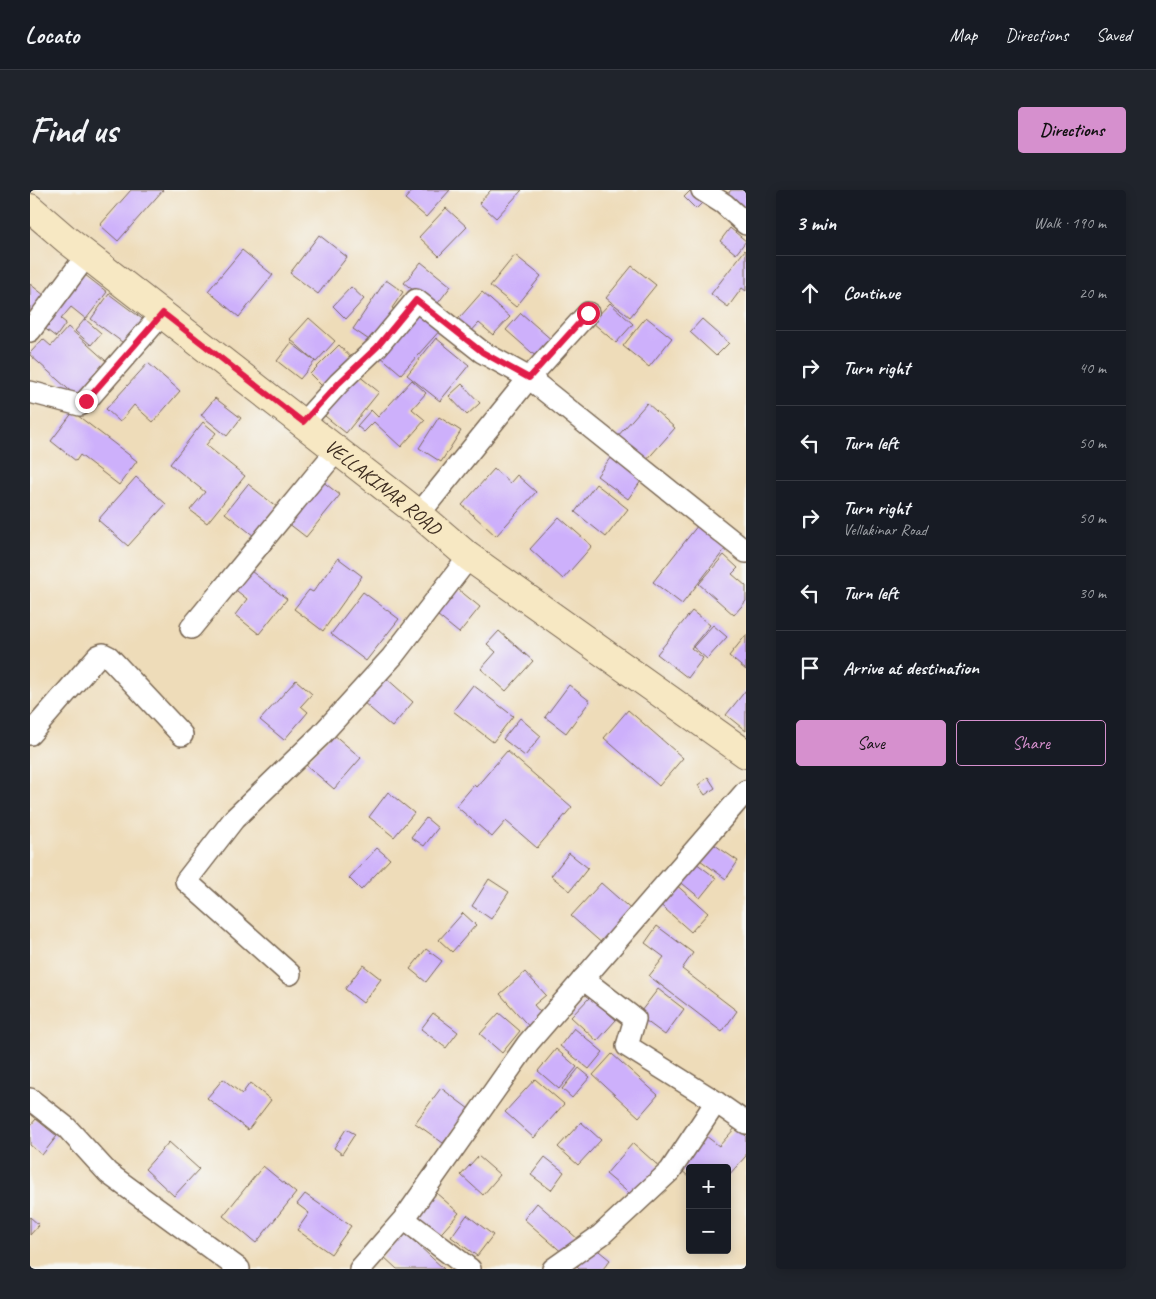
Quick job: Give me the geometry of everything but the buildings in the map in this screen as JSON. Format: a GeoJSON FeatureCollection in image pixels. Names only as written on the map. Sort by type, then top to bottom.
{"type":"FeatureCollection","features":[{"type":"Feature","properties":{"kind":"main road","name":"VELLAKINAR ROAD"},"geometry":{"type":"LineString","coordinates":[[30,208],[87,255],[419,514],[469,557],[746,754]]}},
{"type":"Feature","properties":{"kind":"street"},"geometry":{"type":"LineString","coordinates":[[702,190],[724,204],[746,224]]}},
{"type":"Feature","properties":{"kind":"street"},"geometry":{"type":"LineString","coordinates":[[30,331],[87,255]]}},
{"type":"Feature","properties":{"kind":"street"},"geometry":{"type":"LineString","coordinates":[[303,422],[339,383],[377,347],[416,300],[482,352],[529,378],[746,552]]}},
{"type":"Feature","properties":{"kind":"street"},"geometry":{"type":"LineString","coordinates":[[30,392],[80,405],[86,401],[163,313]]}},
{"type":"Feature","properties":{"kind":"street"},"geometry":{"type":"LineString","coordinates":[[419,514],[529,378],[588,313]]}},
{"type":"Feature","properties":{"kind":"street"},"geometry":{"type":"LineString","coordinates":[[191,628],[337,450]]}},
{"type":"Feature","properties":{"kind":"street"},"geometry":{"type":"LineString","coordinates":[[290,974],[186,881],[234,819],[320,736],[392,657],[469,557]]}},
{"type":"Feature","properties":{"kind":"street"},"geometry":{"type":"LineString","coordinates":[[30,734],[98,656],[104,654],[109,657],[182,735]]}},
{"type":"Feature","properties":{"kind":"street"},"geometry":{"type":"LineString","coordinates":[[360,1269],[404,1219],[528,1043],[746,791]]}},
{"type":"Feature","properties":{"kind":"street"},"geometry":{"type":"LineString","coordinates":[[584,979],[635,1019],[627,1046],[746,1123]]}},
{"type":"Feature","properties":{"kind":"street"},"geometry":{"type":"LineString","coordinates":[[30,1099],[67,1128],[108,1173],[240,1269]]}},
{"type":"Feature","properties":{"kind":"street"},"geometry":{"type":"LineString","coordinates":[[553,1269],[601,1235],[670,1171],[716,1102]]}},
{"type":"Feature","properties":{"kind":"street"},"geometry":{"type":"LineString","coordinates":[[404,1219],[470,1269]]}},
{"type":"Feature","properties":{"kind":"route"},"geometry":{"type":"LineString","coordinates":[[86,401],[163,313],[303,422],[339,383],[377,347],[416,300],[482,352],[529,378],[588,313]]}}]}
